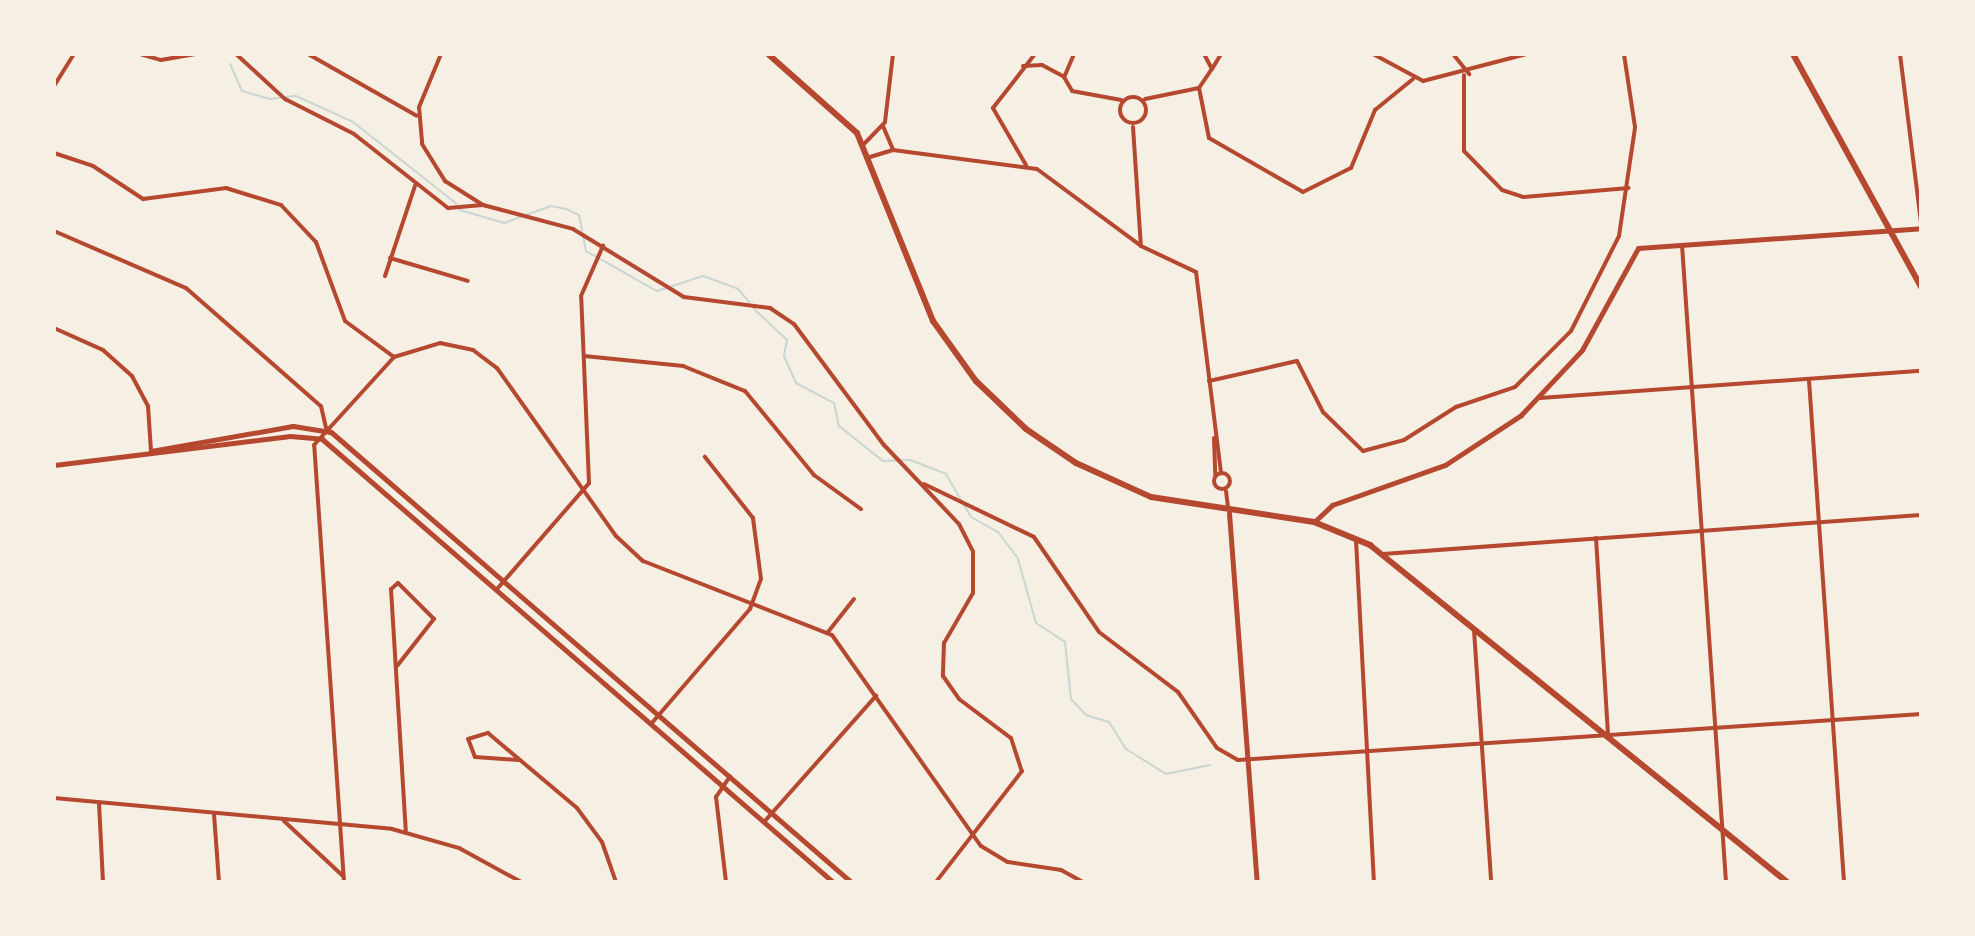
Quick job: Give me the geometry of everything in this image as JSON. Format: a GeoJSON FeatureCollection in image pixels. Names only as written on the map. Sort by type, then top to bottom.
{"type":"FeatureCollection","features":[{"type":"Feature","properties":{"kind":"main road"},"geometry":{"type":"LineString","coordinates":[[768,54],[864,144],[920,295],[952,350],[999,405],[1097,474],[1151,497],[1229,513],[1314,522],[1357,538],[1383,554],[1787,882]]}},
{"type":"Feature","properties":{"kind":"main road"},"geometry":{"type":"LineString","coordinates":[[1793,54],[1919,275],[1921,287]]}},
{"type":"Feature","properties":{"kind":"main road"},"geometry":{"type":"LineString","coordinates":[[1314,522],[1332,505],[1457,459],[1540,398],[1582,350],[1633,253],[1643,247],[1892,230],[1921,225]]}},
{"type":"Feature","properties":{"kind":"main road"},"geometry":{"type":"LineString","coordinates":[[54,465],[237,435],[325,429],[445,529],[847,881]]}},
{"type":"Feature","properties":{"kind":"main road"},"geometry":{"type":"LineString","coordinates":[[237,435],[238,443]]}},
{"type":"Feature","properties":{"kind":"main road"},"geometry":{"type":"LineString","coordinates":[[151,451],[318,437],[833,882]]}},
{"type":"Feature","properties":{"kind":"main road"},"geometry":{"type":"LineString","coordinates":[[382,490],[389,481]]}},
{"type":"Feature","properties":{"kind":"main road"},"geometry":{"type":"LineString","coordinates":[[1229,513],[1257,882]]}},
{"type":"Feature","properties":{"kind":"main road"},"geometry":{"type":"LineString","coordinates":[[437,538],[445,529]]}},
{"type":"Feature","properties":{"kind":"main road"},"geometry":{"type":"LineString","coordinates":[[574,657],[582,648]]}},
{"type":"Feature","properties":{"kind":"street"},"geometry":{"type":"LineString","coordinates":[[54,86],[74,54]]}},
{"type":"Feature","properties":{"kind":"street"},"geometry":{"type":"LineString","coordinates":[[140,54],[161,60],[195,54]]}},
{"type":"Feature","properties":{"kind":"street"},"geometry":{"type":"LineString","coordinates":[[236,54],[284,98],[354,134],[415,186],[457,210],[483,205]]}},
{"type":"Feature","properties":{"kind":"street"},"geometry":{"type":"LineString","coordinates":[[308,54],[417,116]]}},
{"type":"Feature","properties":{"kind":"street"},"geometry":{"type":"LineString","coordinates":[[441,54],[417,116],[433,167],[483,205],[573,229],[677,292],[756,305],[794,324],[897,459],[963,530],[975,564],[969,604],[944,643],[943,676],[959,699],[1011,738],[1022,763],[1014,789],[971,836],[936,882]]}},
{"type":"Feature","properties":{"kind":"street"},"geometry":{"type":"LineString","coordinates":[[893,54],[883,126],[893,150]]}},
{"type":"Feature","properties":{"kind":"street"},"geometry":{"type":"LineString","coordinates":[[1035,54],[1020,66],[993,108],[1026,165],[1141,246],[1196,272],[1209,381],[1215,477],[1226,491]]}},
{"type":"Feature","properties":{"kind":"street"},"geometry":{"type":"LineString","coordinates":[[1064,77],[1074,54]]}},
{"type":"Feature","properties":{"kind":"street"},"geometry":{"type":"LineString","coordinates":[[1204,54],[1212,69]]}},
{"type":"Feature","properties":{"kind":"street"},"geometry":{"type":"LineString","coordinates":[[1020,66],[1042,65],[1064,77],[1080,96],[1145,99],[1199,88],[1221,54]]}},
{"type":"Feature","properties":{"kind":"street"},"geometry":{"type":"LineString","coordinates":[[1373,54],[1413,79]]}},
{"type":"Feature","properties":{"kind":"street"},"geometry":{"type":"LineString","coordinates":[[1453,54],[1466,74],[1464,151],[1502,190],[1516,197],[1630,188]]}},
{"type":"Feature","properties":{"kind":"street"},"geometry":{"type":"LineString","coordinates":[[1199,88],[1209,138],[1303,192],[1351,168],[1375,110],[1413,79],[1466,74],[1527,54]]}},
{"type":"Feature","properties":{"kind":"street"},"geometry":{"type":"LineString","coordinates":[[1209,381],[1297,361],[1323,412],[1352,448],[1373,451],[1404,440],[1456,407],[1515,387],[1571,331],[1604,273],[1630,188],[1634,104],[1624,54]]}},
{"type":"Feature","properties":{"kind":"street"},"geometry":{"type":"LineString","coordinates":[[1900,54],[1921,225]]}},
{"type":"Feature","properties":{"kind":"street"},"geometry":{"type":"LineString","coordinates":[[1133,127],[1145,99]]}},
{"type":"Feature","properties":{"kind":"street"},"geometry":{"type":"LineString","coordinates":[[1121,100],[1133,127],[1141,246]]}},
{"type":"Feature","properties":{"kind":"street"},"geometry":{"type":"LineString","coordinates":[[864,144],[883,126]]}},
{"type":"Feature","properties":{"kind":"street"},"geometry":{"type":"LineString","coordinates":[[870,157],[893,150],[1026,165]]}},
{"type":"Feature","properties":{"kind":"street"},"geometry":{"type":"LineString","coordinates":[[54,153],[93,166],[143,199],[226,188],[281,205],[313,236],[345,321],[394,357]]}},
{"type":"Feature","properties":{"kind":"street"},"geometry":{"type":"LineString","coordinates":[[385,276],[415,186]]}},
{"type":"Feature","properties":{"kind":"street"},"geometry":{"type":"LineString","coordinates":[[54,231],[190,291],[321,406],[325,429]]}},
{"type":"Feature","properties":{"kind":"street"},"geometry":{"type":"LineString","coordinates":[[1682,245],[1726,882]]}},
{"type":"Feature","properties":{"kind":"street"},"geometry":{"type":"LineString","coordinates":[[497,589],[584,490],[590,472],[582,284],[603,246]]}},
{"type":"Feature","properties":{"kind":"street"},"geometry":{"type":"LineString","coordinates":[[390,258],[468,281]]}},
{"type":"Feature","properties":{"kind":"street"},"geometry":{"type":"LineString","coordinates":[[54,328],[103,350],[132,376],[148,406],[151,451]]}},
{"type":"Feature","properties":{"kind":"street"},"geometry":{"type":"LineString","coordinates":[[344,879],[318,437],[394,357],[440,343],[481,355],[584,490],[643,561],[828,632],[876,696],[971,836],[1008,862],[1061,870],[1083,882]]}},
{"type":"Feature","properties":{"kind":"street"},"geometry":{"type":"LineString","coordinates":[[584,356],[683,366],[745,391],[814,475],[861,509]]}},
{"type":"Feature","properties":{"kind":"street"},"geometry":{"type":"LineString","coordinates":[[1540,398],[1921,371]]}},
{"type":"Feature","properties":{"kind":"street"},"geometry":{"type":"LineString","coordinates":[[1809,380],[1844,882]]}},
{"type":"Feature","properties":{"kind":"street"},"geometry":{"type":"LineString","coordinates":[[1214,438],[1221,473],[1230,479],[1226,491],[1229,513]]}},
{"type":"Feature","properties":{"kind":"street"},"geometry":{"type":"LineString","coordinates":[[651,724],[754,604],[763,567],[759,533],[745,502],[705,457]]}},
{"type":"Feature","properties":{"kind":"street"},"geometry":{"type":"LineString","coordinates":[[1215,477],[1221,473]]}},
{"type":"Feature","properties":{"kind":"street"},"geometry":{"type":"LineString","coordinates":[[921,484],[961,498],[1036,539],[1108,641],[1178,692],[1221,752],[1248,762],[1921,714]]}},
{"type":"Feature","properties":{"kind":"street"},"geometry":{"type":"LineString","coordinates":[[1383,554],[1921,515]]}},
{"type":"Feature","properties":{"kind":"street"},"geometry":{"type":"LineString","coordinates":[[1357,538],[1351,557],[1374,882]]}},
{"type":"Feature","properties":{"kind":"street"},"geometry":{"type":"LineString","coordinates":[[1596,538],[1608,736]]}},
{"type":"Feature","properties":{"kind":"street"},"geometry":{"type":"LineString","coordinates":[[397,666],[434,619],[398,583],[391,589],[406,832]]}},
{"type":"Feature","properties":{"kind":"street"},"geometry":{"type":"LineString","coordinates":[[828,632],[854,599]]}},
{"type":"Feature","properties":{"kind":"street"},"geometry":{"type":"LineString","coordinates":[[1474,628],[1491,882]]}},
{"type":"Feature","properties":{"kind":"street"},"geometry":{"type":"LineString","coordinates":[[764,822],[876,696]]}},
{"type":"Feature","properties":{"kind":"street"},"geometry":{"type":"LineString","coordinates":[[519,760],[475,757],[468,739],[484,731],[519,760],[587,819],[616,882]]}},
{"type":"Feature","properties":{"kind":"street"},"geometry":{"type":"LineString","coordinates":[[726,882],[716,801],[722,785],[730,776]]}},
{"type":"Feature","properties":{"kind":"street"},"geometry":{"type":"LineString","coordinates":[[54,798],[406,832],[470,853],[521,882]]}},
{"type":"Feature","properties":{"kind":"street"},"geometry":{"type":"LineString","coordinates":[[99,803],[103,882]]}},
{"type":"Feature","properties":{"kind":"street"},"geometry":{"type":"LineString","coordinates":[[214,814],[219,882]]}},
{"type":"Feature","properties":{"kind":"street"},"geometry":{"type":"LineString","coordinates":[[284,821],[344,879]]}},
{"type":"Feature","properties":{"kind":"waterway"},"geometry":{"type":"LineString","coordinates":[[230,64],[242,91],[270,99],[296,96],[353,122],[457,204]]}},
{"type":"Feature","properties":{"kind":"waterway"},"geometry":{"type":"LineString","coordinates":[[460,210],[504,223],[551,206],[566,209],[579,215],[586,251],[657,291],[703,276],[738,289],[750,303]]}},
{"type":"Feature","properties":{"kind":"waterway"},"geometry":{"type":"LineString","coordinates":[[753,308],[787,340],[784,356],[796,383],[834,403],[839,426],[883,461],[910,460],[946,474],[971,517],[998,532],[1018,559],[1036,623],[1065,642],[1071,699],[1086,715],[1109,722],[1126,749],[1166,774],[1210,765]]}}]}
